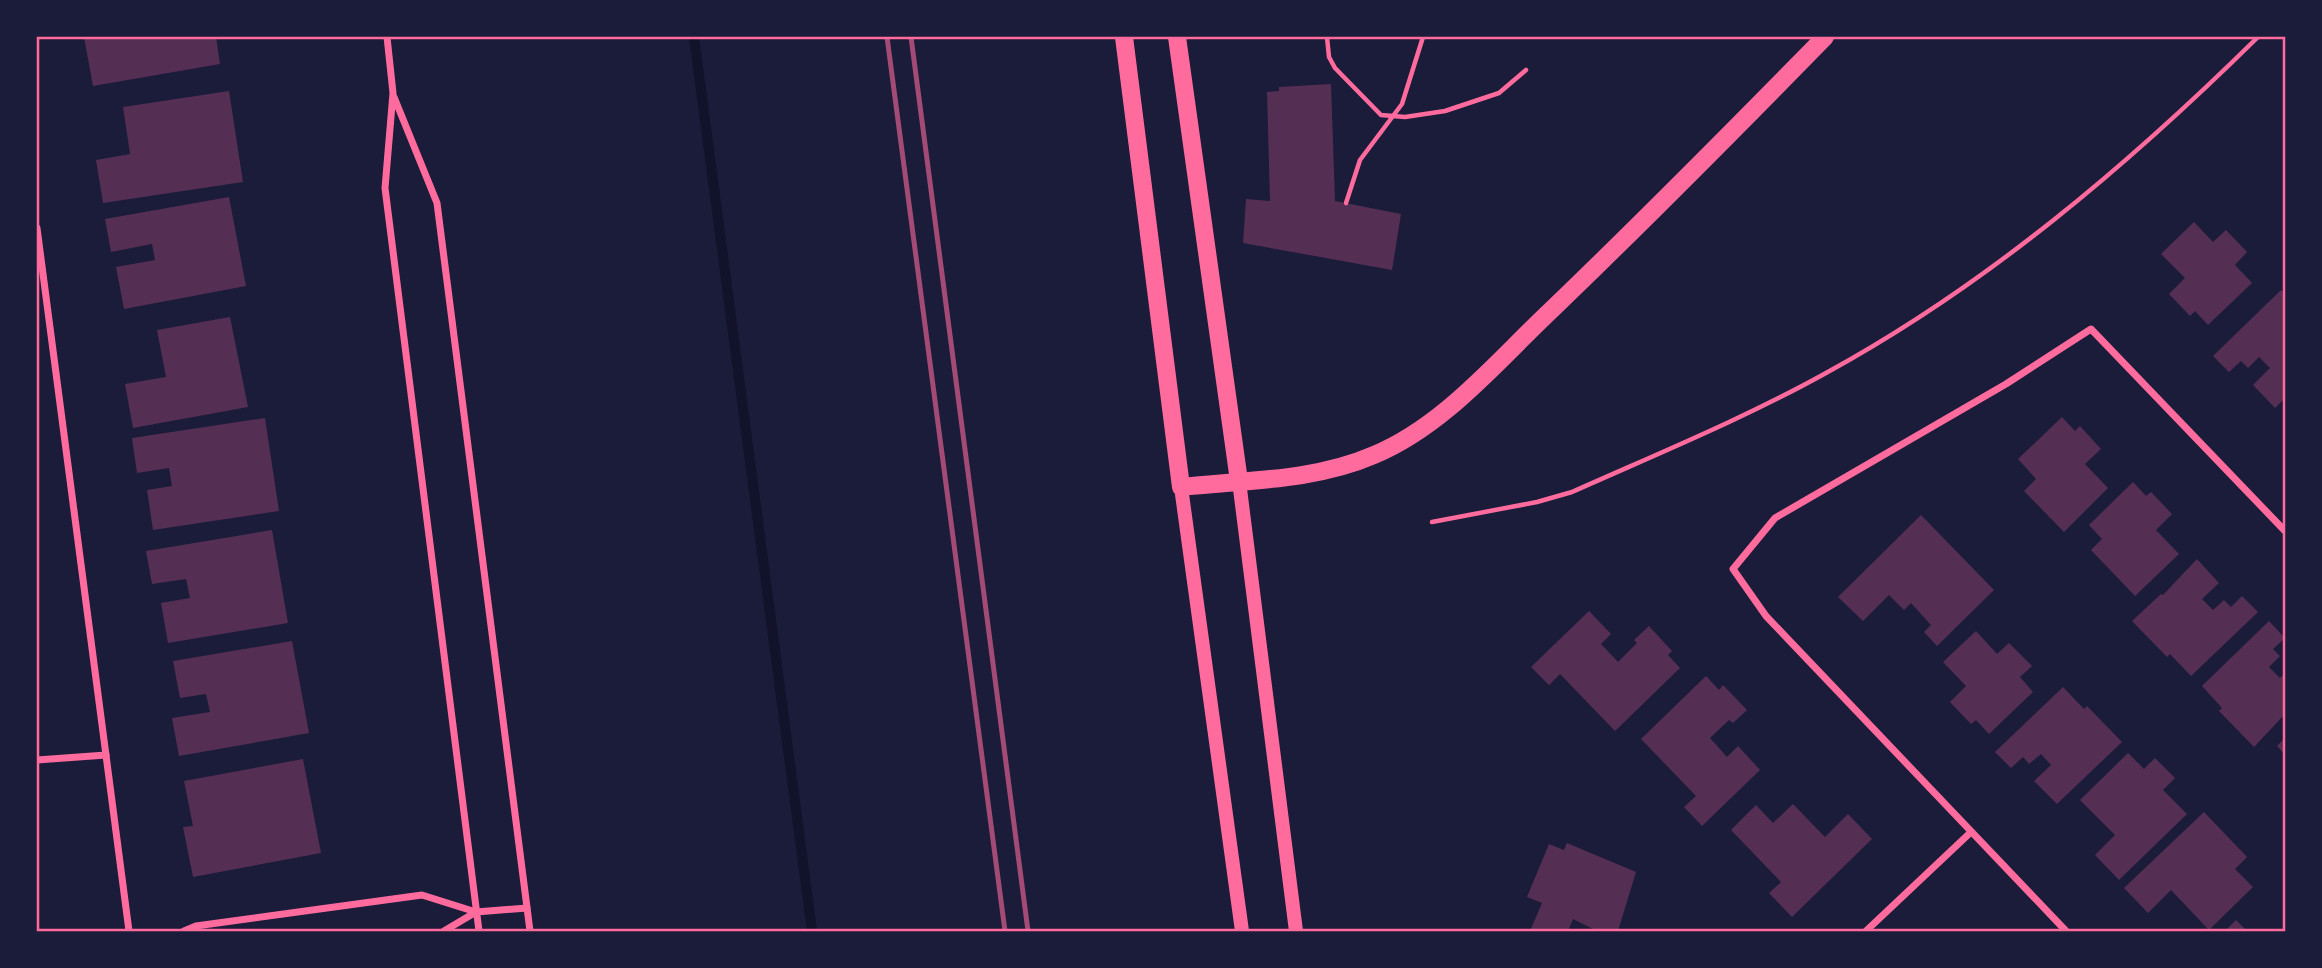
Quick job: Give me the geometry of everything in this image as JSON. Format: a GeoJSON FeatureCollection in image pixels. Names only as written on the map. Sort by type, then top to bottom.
{"type":"FeatureCollection","features":[{"type":"Feature","properties":{"kind":"main road"},"geometry":{"type":"LineString","coordinates":[[1124,37],[1181,487],[1242,931]]}},
{"type":"Feature","properties":{"kind":"main road"},"geometry":{"type":"LineString","coordinates":[[1177,37],[1239,481],[1296,931]]}},
{"type":"Feature","properties":{"kind":"main road"},"geometry":{"type":"LineString","coordinates":[[1181,487],[1319,473],[1353,464],[1378,454],[1438,416],[1646,219],[1825,37]]}},
{"type":"Feature","properties":{"kind":"street"},"geometry":{"type":"LineString","coordinates":[[387,37],[393,93],[385,188],[479,931]]}},
{"type":"Feature","properties":{"kind":"street"},"geometry":{"type":"LineString","coordinates":[[393,93],[438,203],[530,931]]}},
{"type":"Feature","properties":{"kind":"street"},"geometry":{"type":"LineString","coordinates":[[37,228],[130,931]]}},
{"type":"Feature","properties":{"kind":"street"},"geometry":{"type":"LineString","coordinates":[[2066,931],[1766,616],[1733,569],[1775,518],[2006,384],[2091,329],[2285,531]]}},
{"type":"Feature","properties":{"kind":"street"},"geometry":{"type":"LineString","coordinates":[[37,760],[106,755]]}},
{"type":"Feature","properties":{"kind":"street"},"geometry":{"type":"LineString","coordinates":[[1866,931],[1971,832]]}},
{"type":"Feature","properties":{"kind":"street"},"geometry":{"type":"LineString","coordinates":[[184,931],[196,926],[422,895],[476,912],[527,908]]}},
{"type":"Feature","properties":{"kind":"street"},"geometry":{"type":"LineString","coordinates":[[444,931],[476,912]]}},
{"type":"Feature","properties":{"kind":"path"},"geometry":{"type":"LineString","coordinates":[[1327,37],[1329,57],[1335,68],[1359,90],[1374,112],[1392,117],[1446,111],[1499,93],[1526,70]]}},
{"type":"Feature","properties":{"kind":"path"},"geometry":{"type":"LineString","coordinates":[[1346,203],[1360,160],[1402,104],[1412,80],[1423,37]]}},
{"type":"Feature","properties":{"kind":"path"},"geometry":{"type":"LineString","coordinates":[[1433,522],[1537,502],[1573,492],[1836,368],[1898,331],[2061,217],[2258,37]]}},
{"type":"Feature","properties":{"kind":"building"},"geometry":{"type":"Polygon","coordinates":[[[84,37],[216,37],[220,64],[93,86],[84,37]]]}},
{"type":"Feature","properties":{"kind":"building"},"geometry":{"type":"Polygon","coordinates":[[[1331,84],[1335,201],[1401,214],[1392,270],[1243,243],[1246,199],[1270,201],[1267,92],[1279,91],[1279,87],[1331,84]]]}},
{"type":"Feature","properties":{"kind":"building"},"geometry":{"type":"Polygon","coordinates":[[[229,91],[243,182],[103,203],[96,160],[130,154],[123,107],[229,91]]]}},
{"type":"Feature","properties":{"kind":"building"},"geometry":{"type":"Polygon","coordinates":[[[229,197],[246,286],[124,309],[116,267],[155,260],[152,244],[111,252],[105,219],[229,197]]]}},
{"type":"Feature","properties":{"kind":"building"},"geometry":{"type":"Polygon","coordinates":[[[2194,222],[2213,242],[2226,230],[2247,252],[2235,265],[2252,283],[2208,325],[2195,311],[2190,316],[2169,294],[2185,278],[2161,254],[2194,222]]]}},
{"type":"Feature","properties":{"kind":"building"},"geometry":{"type":"Polygon","coordinates":[[[2281,290],[2285,294],[2285,398],[2275,408],[2253,385],[2270,368],[2259,357],[2248,368],[2241,361],[2229,372],[2213,356],[2281,290]]]}},
{"type":"Feature","properties":{"kind":"building"},"geometry":{"type":"Polygon","coordinates":[[[230,317],[248,407],[133,428],[125,384],[166,377],[157,330],[230,317]]]}},
{"type":"Feature","properties":{"kind":"building"},"geometry":{"type":"Polygon","coordinates":[[[2062,417],[2075,431],[2080,426],[2101,449],[2085,464],[2108,488],[2064,532],[2024,491],[2036,479],[2018,459],[2062,417]]]}},
{"type":"Feature","properties":{"kind":"building"},"geometry":{"type":"Polygon","coordinates":[[[265,418],[279,511],[153,530],[147,490],[172,486],[169,468],[137,473],[132,438],[265,418]]]}},
{"type":"Feature","properties":{"kind":"building"},"geometry":{"type":"Polygon","coordinates":[[[2133,482],[2146,496],[2151,492],[2172,514],[2156,530],[2179,554],[2135,596],[2091,550],[2102,539],[2089,525],[2133,482]]]}},
{"type":"Feature","properties":{"kind":"building"},"geometry":{"type":"Polygon","coordinates":[[[1921,515],[1994,590],[1937,646],[1924,632],[1931,625],[1911,603],[1904,610],[1889,595],[1863,621],[1838,597],[1921,515]]]}},
{"type":"Feature","properties":{"kind":"building"},"geometry":{"type":"Polygon","coordinates":[[[272,530],[288,623],[168,643],[161,603],[190,598],[186,579],[152,584],[146,551],[272,530]]]}},
{"type":"Feature","properties":{"kind":"building"},"geometry":{"type":"Polygon","coordinates":[[[2197,559],[2219,583],[2202,599],[2213,610],[2224,600],[2231,607],[2242,596],[2258,612],[2191,676],[2170,654],[2167,657],[2132,621],[2163,595],[2197,559]]]}},
{"type":"Feature","properties":{"kind":"building"},"geometry":{"type":"Polygon","coordinates":[[[1589,611],[1611,634],[1601,644],[1618,662],[1637,643],[1634,640],[1649,626],[1672,651],[1668,655],[1680,668],[1615,731],[1560,674],[1549,685],[1531,667],[1589,611]]]}},
{"type":"Feature","properties":{"kind":"building"},"geometry":{"type":"Polygon","coordinates":[[[2269,621],[2285,638],[2273,649],[2280,656],[2269,667],[2280,678],[2285,673],[2285,714],[2254,747],[2219,711],[2222,708],[2202,686],[2269,621]]]}},
{"type":"Feature","properties":{"kind":"building"},"geometry":{"type":"Polygon","coordinates":[[[1976,631],[1997,654],[2009,643],[2032,666],[2020,677],[2033,692],[1989,734],[1976,720],[1971,724],[1950,702],[1966,686],[1943,662],[1976,631]]]}},
{"type":"Feature","properties":{"kind":"building"},"geometry":{"type":"Polygon","coordinates":[[[292,641],[309,733],[179,756],[172,718],[210,712],[206,694],[180,698],[173,661],[292,641]]]}},
{"type":"Feature","properties":{"kind":"building"},"geometry":{"type":"Polygon","coordinates":[[[1706,676],[1719,690],[1723,685],[1747,710],[1733,723],[1729,720],[1710,738],[1727,757],[1738,746],[1760,770],[1702,826],[1684,807],[1696,796],[1641,739],[1706,676]]]}},
{"type":"Feature","properties":{"kind":"building"},"geometry":{"type":"Polygon","coordinates":[[[2063,687],[2084,709],[2087,706],[2122,742],[2057,804],[2034,781],[2051,765],[2041,754],[2029,764],[2023,757],[2011,768],[1995,752],[2063,687]]]}},
{"type":"Feature","properties":{"kind":"building"},"geometry":{"type":"Polygon","coordinates":[[[2285,738],[2285,755],[2277,746],[2285,738]]]}},
{"type":"Feature","properties":{"kind":"building"},"geometry":{"type":"Polygon","coordinates":[[[2128,753],[2144,769],[2155,758],[2175,778],[2163,790],[2187,814],[2119,880],[2095,855],[2115,835],[2080,800],[2128,753]]]}},
{"type":"Feature","properties":{"kind":"building"},"geometry":{"type":"Polygon","coordinates":[[[303,759],[321,853],[193,877],[183,827],[193,826],[184,781],[303,759]]]}},
{"type":"Feature","properties":{"kind":"building"},"geometry":{"type":"Polygon","coordinates":[[[1793,804],[1825,837],[1848,814],[1872,839],[1792,917],[1769,893],[1781,882],[1731,830],[1756,805],[1773,823],[1793,804]]]}},
{"type":"Feature","properties":{"kind":"building"},"geometry":{"type":"Polygon","coordinates":[[[2204,812],[2247,857],[2235,869],[2253,887],[2209,930],[2171,890],[2148,913],[2124,888],[2204,812]]]}},
{"type":"Feature","properties":{"kind":"building"},"geometry":{"type":"Polygon","coordinates":[[[1567,843],[1636,872],[1618,931],[1597,931],[1573,919],[1568,931],[1530,931],[1542,903],[1527,897],[1549,844],[1564,850],[1567,843]]]}},
{"type":"Feature","properties":{"kind":"building"},"geometry":{"type":"Polygon","coordinates":[[[2236,920],[2247,931],[2225,931],[2236,920]]]}},
{"type":"Feature","properties":{"kind":"waterway"},"geometry":{"type":"LineString","coordinates":[[694,37],[812,931]]}},
{"type":"Feature","properties":{"kind":"railway"},"geometry":{"type":"LineString","coordinates":[[887,37],[1005,931]]}},
{"type":"Feature","properties":{"kind":"railway"},"geometry":{"type":"LineString","coordinates":[[911,37],[1028,931]]}}]}
